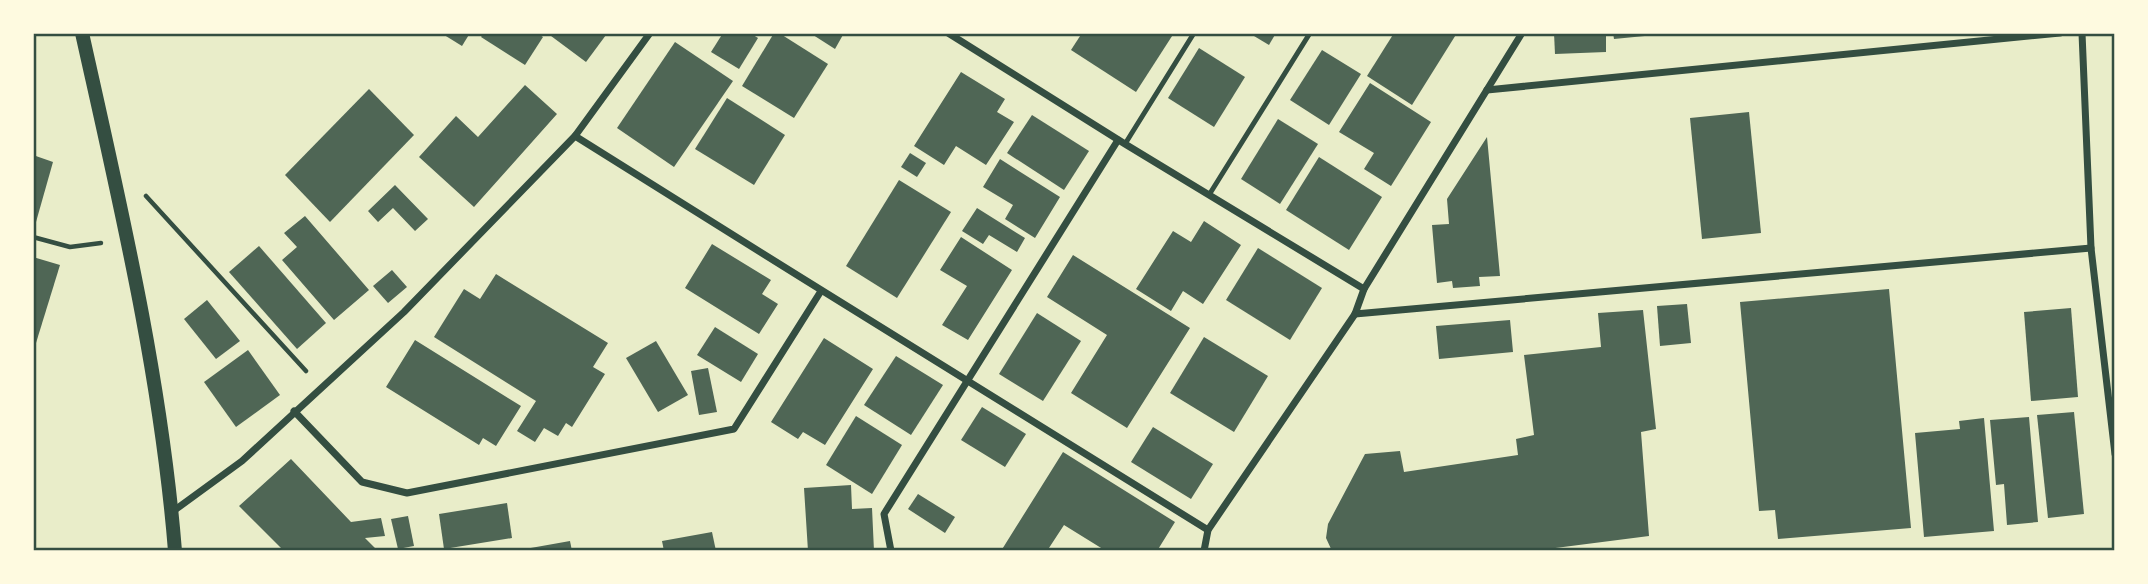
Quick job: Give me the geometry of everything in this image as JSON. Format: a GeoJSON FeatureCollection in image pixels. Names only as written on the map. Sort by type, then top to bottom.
{"type":"FeatureCollection","features":[{"type":"Feature","properties":{"kind":"main road"},"geometry":{"type":"LineString","coordinates":[[82,33],[146,327],[175,551]]}},
{"type":"Feature","properties":{"kind":"street"},"geometry":{"type":"LineString","coordinates":[[172,512],[242,461],[404,313],[575,136],[650,33]]}},
{"type":"Feature","properties":{"kind":"street"},"geometry":{"type":"LineString","coordinates":[[948,33],[1121,142],[1364,289]]}},
{"type":"Feature","properties":{"kind":"street"},"geometry":{"type":"LineString","coordinates":[[1204,551],[1208,530],[1355,314],[1364,289],[1522,33]]}},
{"type":"Feature","properties":{"kind":"street"},"geometry":{"type":"LineString","coordinates":[[1487,90],[2060,33]]}},
{"type":"Feature","properties":{"kind":"street"},"geometry":{"type":"LineString","coordinates":[[2082,33],[2091,248],[2115,454]]}},
{"type":"Feature","properties":{"kind":"street"},"geometry":{"type":"LineString","coordinates":[[575,136],[1208,530]]}},
{"type":"Feature","properties":{"kind":"street"},"geometry":{"type":"LineString","coordinates":[[891,551],[884,514],[1121,142]]}},
{"type":"Feature","properties":{"kind":"street"},"geometry":{"type":"LineString","coordinates":[[1355,314],[2091,248]]}},
{"type":"Feature","properties":{"kind":"street"},"geometry":{"type":"LineString","coordinates":[[294,411],[362,482],[407,493],[734,429],[821,291]]}},
{"type":"Feature","properties":{"kind":"lane"},"geometry":{"type":"LineString","coordinates":[[1121,142],[1194,33]]}},
{"type":"Feature","properties":{"kind":"lane"},"geometry":{"type":"LineString","coordinates":[[1209,195],[1310,33]]}},
{"type":"Feature","properties":{"kind":"path"},"geometry":{"type":"LineString","coordinates":[[109,156],[320,387]]}},
{"type":"Feature","properties":{"kind":"path"},"geometry":{"type":"LineString","coordinates":[[33,237],[69,247]]}},
{"type":"Feature","properties":{"kind":"building"},"geometry":{"type":"Polygon","coordinates":[[[441,33],[470,33],[462,46],[441,33]]]}},
{"type":"Feature","properties":{"kind":"building"},"geometry":{"type":"Polygon","coordinates":[[[484,33],[537,33],[543,37],[525,65],[481,37],[484,33]]]}},
{"type":"Feature","properties":{"kind":"building"},"geometry":{"type":"Polygon","coordinates":[[[547,33],[604,33],[606,35],[586,62],[547,33]]]}},
{"type":"Feature","properties":{"kind":"building"},"geometry":{"type":"Polygon","coordinates":[[[723,33],[750,33],[758,38],[739,69],[711,52],[723,33]]]}},
{"type":"Feature","properties":{"kind":"building"},"geometry":{"type":"Polygon","coordinates":[[[774,33],[779,33],[828,64],[794,118],[742,86],[774,33]]]}},
{"type":"Feature","properties":{"kind":"building"},"geometry":{"type":"Polygon","coordinates":[[[810,33],[844,33],[835,49],[810,33]]]}},
{"type":"Feature","properties":{"kind":"building"},"geometry":{"type":"Polygon","coordinates":[[[1082,33],[1174,33],[1136,92],[1071,50],[1082,33]]]}},
{"type":"Feature","properties":{"kind":"building"},"geometry":{"type":"Polygon","coordinates":[[[1249,33],[1276,33],[1269,45],[1249,33]]]}},
{"type":"Feature","properties":{"kind":"building"},"geometry":{"type":"Polygon","coordinates":[[[1394,33],[1457,33],[1412,105],[1367,76],[1394,33]]]}},
{"type":"Feature","properties":{"kind":"building"},"geometry":{"type":"Polygon","coordinates":[[[1554,33],[1606,33],[1606,52],[1555,54],[1554,33]]]}},
{"type":"Feature","properties":{"kind":"building"},"geometry":{"type":"Polygon","coordinates":[[[1613,33],[1655,33],[1655,35],[1614,39],[1613,33]]]}},
{"type":"Feature","properties":{"kind":"building"},"geometry":{"type":"Polygon","coordinates":[[[675,42],[733,81],[674,167],[617,128],[675,42]]]}},
{"type":"Feature","properties":{"kind":"building"},"geometry":{"type":"Polygon","coordinates":[[[1199,48],[1245,77],[1214,127],[1168,98],[1199,48]]]}},
{"type":"Feature","properties":{"kind":"building"},"geometry":{"type":"Polygon","coordinates":[[[1322,50],[1361,74],[1329,125],[1290,100],[1322,50]]]}},
{"type":"Feature","properties":{"kind":"building"},"geometry":{"type":"Polygon","coordinates":[[[961,72],[1005,99],[997,112],[1014,122],[986,165],[956,146],[944,165],[914,146],[961,72]]]}},
{"type":"Feature","properties":{"kind":"building"},"geometry":{"type":"Polygon","coordinates":[[[1370,83],[1431,122],[1391,186],[1364,169],[1374,153],[1339,132],[1370,83]]]}},
{"type":"Feature","properties":{"kind":"building"},"geometry":{"type":"Polygon","coordinates":[[[525,85],[557,114],[474,207],[419,157],[456,116],[478,137],[525,85]]]}},
{"type":"Feature","properties":{"kind":"building"},"geometry":{"type":"Polygon","coordinates":[[[369,89],[414,135],[330,222],[285,175],[369,89]]]}},
{"type":"Feature","properties":{"kind":"building"},"geometry":{"type":"Polygon","coordinates":[[[727,98],[785,135],[754,185],[695,149],[727,98]]]}},
{"type":"Feature","properties":{"kind":"building"},"geometry":{"type":"Polygon","coordinates":[[[1749,112],[1761,233],[1702,239],[1690,118],[1749,112]]]}},
{"type":"Feature","properties":{"kind":"building"},"geometry":{"type":"Polygon","coordinates":[[[1032,115],[1089,151],[1064,190],[1007,153],[1032,115]]]}},
{"type":"Feature","properties":{"kind":"building"},"geometry":{"type":"Polygon","coordinates":[[[1278,119],[1318,144],[1280,204],[1241,179],[1278,119]]]}},
{"type":"Feature","properties":{"kind":"building"},"geometry":{"type":"Polygon","coordinates":[[[1487,137],[1500,276],[1479,277],[1480,286],[1453,288],[1452,281],[1437,283],[1432,225],[1449,224],[1447,199],[1487,137]]]}},
{"type":"Feature","properties":{"kind":"building"},"geometry":{"type":"Polygon","coordinates":[[[910,153],[926,163],[917,177],[901,167],[910,153]]]}},
{"type":"Feature","properties":{"kind":"building"},"geometry":{"type":"Polygon","coordinates":[[[33,155],[53,162],[36,222],[33,221],[33,155]]]}},
{"type":"Feature","properties":{"kind":"building"},"geometry":{"type":"Polygon","coordinates":[[[1319,157],[1382,197],[1349,250],[1286,210],[1319,157]]]}},
{"type":"Feature","properties":{"kind":"building"},"geometry":{"type":"Polygon","coordinates":[[[1000,159],[1060,197],[1035,238],[1005,219],[1013,205],[983,187],[1000,159]]]}},
{"type":"Feature","properties":{"kind":"building"},"geometry":{"type":"Polygon","coordinates":[[[899,180],[951,212],[897,298],[846,266],[899,180]]]}},
{"type":"Feature","properties":{"kind":"building"},"geometry":{"type":"Polygon","coordinates":[[[395,185],[428,219],[415,231],[393,208],[378,222],[368,211],[395,185]]]}},
{"type":"Feature","properties":{"kind":"building"},"geometry":{"type":"Polygon","coordinates":[[[977,208],[1025,238],[1017,252],[989,235],[983,244],[962,231],[977,208]]]}},
{"type":"Feature","properties":{"kind":"building"},"geometry":{"type":"Polygon","coordinates":[[[305,216],[369,290],[334,320],[282,260],[297,247],[284,233],[305,216]]]}},
{"type":"Feature","properties":{"kind":"building"},"geometry":{"type":"Polygon","coordinates":[[[1204,221],[1241,245],[1203,304],[1183,291],[1171,311],[1136,289],[1173,231],[1191,242],[1204,221]]]}},
{"type":"Feature","properties":{"kind":"building"},"geometry":{"type":"Polygon","coordinates":[[[961,237],[1012,270],[968,340],[942,325],[967,286],[940,270],[961,237]]]}},
{"type":"Feature","properties":{"kind":"building"},"geometry":{"type":"Polygon","coordinates":[[[712,244],[771,280],[762,294],[778,304],[759,334],[685,288],[712,244]]]}},
{"type":"Feature","properties":{"kind":"building"},"geometry":{"type":"Polygon","coordinates":[[[259,246],[326,323],[297,349],[229,272],[259,246]]]}},
{"type":"Feature","properties":{"kind":"building"},"geometry":{"type":"Polygon","coordinates":[[[1258,248],[1322,288],[1290,340],[1226,300],[1258,248]]]}},
{"type":"Feature","properties":{"kind":"building"},"geometry":{"type":"Polygon","coordinates":[[[1073,255],[1190,328],[1127,428],[1071,393],[1107,335],[1047,297],[1073,255]]]}},
{"type":"Feature","properties":{"kind":"building"},"geometry":{"type":"Polygon","coordinates":[[[33,257],[60,265],[36,343],[33,342],[33,257]]]}},
{"type":"Feature","properties":{"kind":"building"},"geometry":{"type":"Polygon","coordinates":[[[392,270],[407,287],[388,303],[373,286],[392,270]]]}},
{"type":"Feature","properties":{"kind":"building"},"geometry":{"type":"Polygon","coordinates":[[[496,274],[608,343],[593,367],[605,374],[572,427],[566,423],[558,436],[544,428],[535,442],[517,431],[536,401],[434,337],[464,289],[480,299],[496,274]]]}},
{"type":"Feature","properties":{"kind":"building"},"geometry":{"type":"Polygon","coordinates":[[[1889,289],[1911,528],[1778,539],[1775,510],[1759,511],[1740,302],[1889,289]]]}},
{"type":"Feature","properties":{"kind":"building"},"geometry":{"type":"Polygon","coordinates":[[[207,300],[240,341],[216,359],[184,319],[207,300]]]}},
{"type":"Feature","properties":{"kind":"building"},"geometry":{"type":"Polygon","coordinates":[[[1687,304],[1691,343],[1660,346],[1657,306],[1687,304]]]}},
{"type":"Feature","properties":{"kind":"building"},"geometry":{"type":"Polygon","coordinates":[[[2071,308],[2078,397],[2031,401],[2024,312],[2071,308]]]}},
{"type":"Feature","properties":{"kind":"building"},"geometry":{"type":"Polygon","coordinates":[[[1643,310],[1656,429],[1641,432],[1649,536],[1532,551],[1332,551],[1326,538],[1328,524],[1365,454],[1400,451],[1404,472],[1518,455],[1516,439],[1534,435],[1524,355],[1601,347],[1598,313],[1643,310]]]}},
{"type":"Feature","properties":{"kind":"building"},"geometry":{"type":"Polygon","coordinates":[[[1037,313],[1081,341],[1043,401],[999,374],[1037,313]]]}},
{"type":"Feature","properties":{"kind":"building"},"geometry":{"type":"Polygon","coordinates":[[[1510,320],[1513,352],[1439,359],[1436,326],[1510,320]]]}},
{"type":"Feature","properties":{"kind":"building"},"geometry":{"type":"Polygon","coordinates":[[[715,327],[758,354],[741,382],[697,355],[715,327]]]}},
{"type":"Feature","properties":{"kind":"building"},"geometry":{"type":"Polygon","coordinates":[[[1204,337],[1268,376],[1234,432],[1170,393],[1204,337]]]}},
{"type":"Feature","properties":{"kind":"building"},"geometry":{"type":"Polygon","coordinates":[[[824,338],[873,369],[825,445],[803,432],[798,439],[771,422],[824,338]]]}},
{"type":"Feature","properties":{"kind":"building"},"geometry":{"type":"Polygon","coordinates":[[[415,340],[521,406],[496,446],[483,438],[479,445],[386,387],[415,340]]]}},
{"type":"Feature","properties":{"kind":"building"},"geometry":{"type":"Polygon","coordinates":[[[656,341],[688,395],[658,412],[626,358],[656,341]]]}},
{"type":"Feature","properties":{"kind":"building"},"geometry":{"type":"Polygon","coordinates":[[[248,350],[280,395],[236,427],[204,382],[248,350]]]}},
{"type":"Feature","properties":{"kind":"building"},"geometry":{"type":"Polygon","coordinates":[[[896,356],[943,385],[911,435],[864,405],[896,356]]]}},
{"type":"Feature","properties":{"kind":"building"},"geometry":{"type":"Polygon","coordinates":[[[708,368],[717,412],[699,415],[691,371],[708,368]]]}},
{"type":"Feature","properties":{"kind":"building"},"geometry":{"type":"Polygon","coordinates":[[[982,407],[1026,434],[1005,467],[961,440],[982,407]]]}},
{"type":"Feature","properties":{"kind":"building"},"geometry":{"type":"Polygon","coordinates":[[[2074,412],[2084,514],[2048,518],[2037,415],[2074,412]]]}},
{"type":"Feature","properties":{"kind":"building"},"geometry":{"type":"Polygon","coordinates":[[[856,416],[902,445],[872,494],[826,465],[856,416]]]}},
{"type":"Feature","properties":{"kind":"building"},"geometry":{"type":"Polygon","coordinates":[[[2029,417],[2038,522],[2007,525],[2004,484],[1996,485],[1990,420],[2029,417]]]}},
{"type":"Feature","properties":{"kind":"building"},"geometry":{"type":"Polygon","coordinates":[[[1984,418],[1994,531],[1924,537],[1915,433],[1960,429],[1959,421],[1984,418]]]}},
{"type":"Feature","properties":{"kind":"building"},"geometry":{"type":"Polygon","coordinates":[[[1153,427],[1213,464],[1191,499],[1131,462],[1153,427]]]}},
{"type":"Feature","properties":{"kind":"building"},"geometry":{"type":"Polygon","coordinates":[[[1063,452],[1175,522],[1157,551],[1106,551],[1064,525],[1047,551],[1001,551],[1063,452]]]}},
{"type":"Feature","properties":{"kind":"building"},"geometry":{"type":"Polygon","coordinates":[[[291,459],[351,522],[381,518],[385,536],[365,538],[378,551],[284,551],[239,506],[291,459]]]}},
{"type":"Feature","properties":{"kind":"building"},"geometry":{"type":"Polygon","coordinates":[[[851,485],[852,509],[872,508],[874,551],[808,551],[804,488],[851,485]]]}},
{"type":"Feature","properties":{"kind":"building"},"geometry":{"type":"Polygon","coordinates":[[[918,494],[955,517],[945,533],[908,509],[918,494]]]}},
{"type":"Feature","properties":{"kind":"building"},"geometry":{"type":"Polygon","coordinates":[[[507,503],[512,538],[444,549],[439,514],[507,503]]]}},
{"type":"Feature","properties":{"kind":"building"},"geometry":{"type":"Polygon","coordinates":[[[408,516],[414,546],[398,549],[391,519],[408,516]]]}},
{"type":"Feature","properties":{"kind":"building"},"geometry":{"type":"Polygon","coordinates":[[[712,532],[716,551],[664,551],[662,541],[712,532]]]}},
{"type":"Feature","properties":{"kind":"building"},"geometry":{"type":"Polygon","coordinates":[[[570,541],[572,551],[525,551],[525,549],[570,541]]]}}]}
